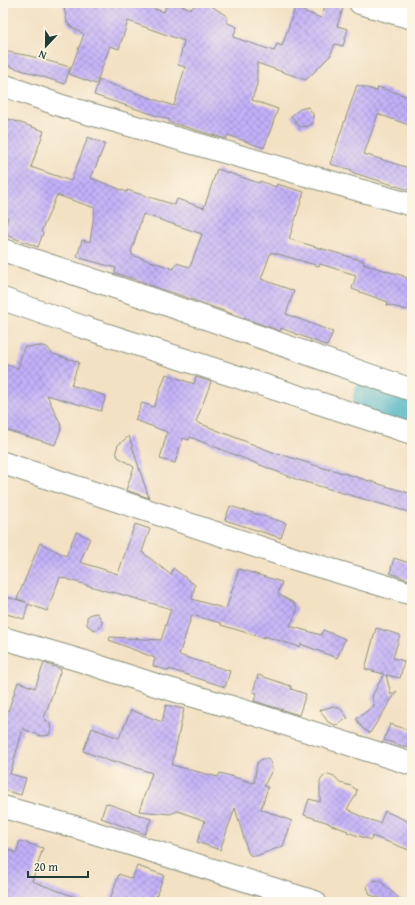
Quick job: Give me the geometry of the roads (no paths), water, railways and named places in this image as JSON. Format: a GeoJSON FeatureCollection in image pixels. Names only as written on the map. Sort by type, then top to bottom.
{"type":"FeatureCollection","features":[{"type":"Feature","properties":{"kind":"street"},"geometry":{"type":"LineString","coordinates":[[360,3],[399,12]]}},
{"type":"Feature","properties":{"kind":"street"},"geometry":{"type":"LineString","coordinates":[[3,85],[62,106],[412,206]]}},
{"type":"Feature","properties":{"kind":"street"},"geometry":{"type":"LineString","coordinates":[[3,250],[148,298],[412,390]]}},
{"type":"Feature","properties":{"kind":"street"},"geometry":{"type":"LineString","coordinates":[[3,299],[83,327],[412,433]]}},
{"type":"Feature","properties":{"kind":"street"},"geometry":{"type":"LineString","coordinates":[[3,463],[285,555],[412,594]]}},
{"type":"Feature","properties":{"kind":"street"},"geometry":{"type":"LineString","coordinates":[[3,638],[82,661],[412,764]]}},
{"type":"Feature","properties":{"kind":"street"},"geometry":{"type":"LineString","coordinates":[[3,807],[79,828],[315,902]]}},
{"type":"Feature","properties":{"kind":"waterway"},"geometry":{"type":"LineString","coordinates":[[371,397],[412,411]]}}]}
